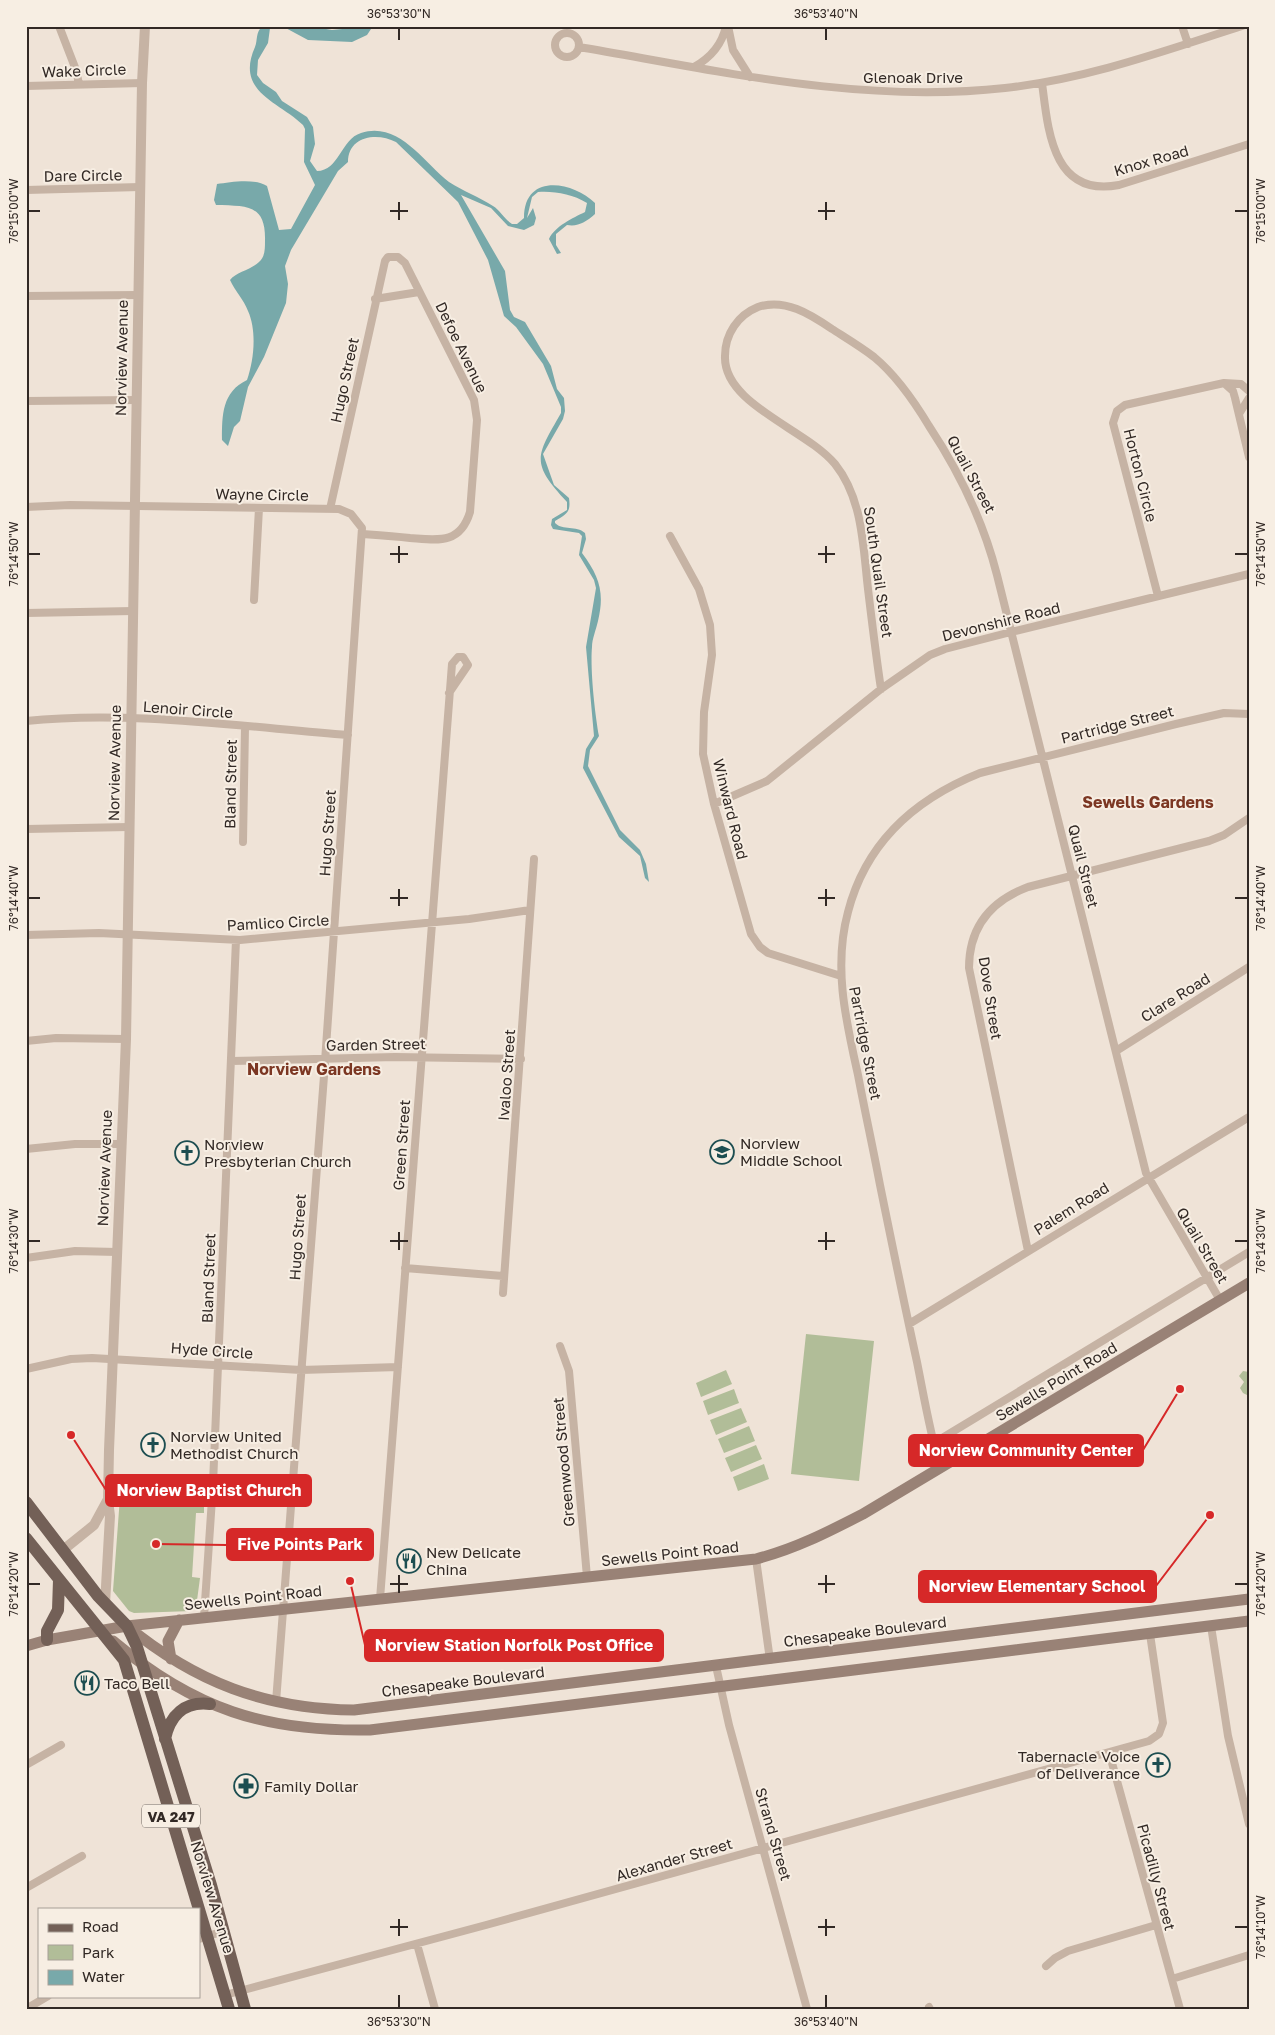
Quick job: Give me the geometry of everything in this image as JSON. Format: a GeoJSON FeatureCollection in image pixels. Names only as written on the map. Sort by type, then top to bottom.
{"type":"FeatureCollection","features":[{"type":"Feature","properties":{"kind":"main road","name":"Sewells Point Road"},"geometry":{"type":"LineString","coordinates":[[26,1646],[46,1640],[127,1626],[756,1559],[800,1546],[826,1534],[1249,1283]]}},
{"type":"Feature","properties":{"kind":"main road","name":"Chesapeake Boulevard"},"geometry":{"type":"LineString","coordinates":[[26,1502],[105,1604],[127,1626],[171,1659],[222,1686],[276,1702],[329,1710],[367,1709],[1249,1599]]}},
{"type":"Feature","properties":{"kind":"main road","name":"VA 247"},"geometry":{"type":"LineString","coordinates":[[26,1538],[100,1630]]}},
{"type":"Feature","properties":{"kind":"main road"},"geometry":{"type":"LineString","coordinates":[[46,1640],[47,1631],[58,1610],[59,1580]]}},
{"type":"Feature","properties":{"kind":"main road"},"geometry":{"type":"LineString","coordinates":[[171,1659],[168,1641],[179,1620]]}},
{"type":"Feature","properties":{"kind":"main road"},"geometry":{"type":"LineString","coordinates":[[100,1630],[144,1666],[185,1692],[210,1704],[234,1714],[283,1726],[338,1731],[370,1730],[721,1688],[1249,1621]]}},
{"type":"Feature","properties":{"kind":"main road","name":"Norview Avenue"},"geometry":{"type":"LineString","coordinates":[[127,1626],[144,1666],[224,1931],[245,2009]]}},
{"type":"Feature","properties":{"kind":"main road","name":"Norview Avenue"},"geometry":{"type":"LineString","coordinates":[[100,1630],[124,1660],[129,1674],[196,1908]]}},
{"type":"Feature","properties":{"kind":"main road"},"geometry":{"type":"LineString","coordinates":[[165,1739],[170,1722],[183,1708],[198,1703],[210,1704]]}},
{"type":"Feature","properties":{"kind":"main road"},"geometry":{"type":"LineString","coordinates":[[367,1709],[370,1730]]}},
{"type":"Feature","properties":{"kind":"main road","name":"Norview Avenue"},"geometry":{"type":"LineString","coordinates":[[200,1923],[229,2009]]}},
{"type":"Feature","properties":{"kind":"street"},"geometry":{"type":"LineString","coordinates":[[59,26],[76,70],[79,84]]}},
{"type":"Feature","properties":{"kind":"street","name":"Norview Avenue"},"geometry":{"type":"LineString","coordinates":[[105,1604],[110,1516],[108,1500],[112,1358],[126,1038],[136,400],[142,82],[145,26]]}},
{"type":"Feature","properties":{"kind":"street"},"geometry":{"type":"LineString","coordinates":[[694,67],[714,52],[727,26]]}},
{"type":"Feature","properties":{"kind":"street"},"geometry":{"type":"LineString","coordinates":[[727,26],[733,50],[750,77]]}},
{"type":"Feature","properties":{"kind":"street"},"geometry":{"type":"LineString","coordinates":[[1182,26],[1188,44]]}},
{"type":"Feature","properties":{"kind":"street","name":"Glenoak Drive"},"geometry":{"type":"LineString","coordinates":[[579,47],[827,89],[916,93],[1005,88],[1042,83],[1123,64],[1242,26]]}},
{"type":"Feature","properties":{"kind":"street","name":"Wake Circle"},"geometry":{"type":"LineString","coordinates":[[26,86],[142,82]]}},
{"type":"Feature","properties":{"kind":"street","name":"Knox Road"},"geometry":{"type":"LineString","coordinates":[[1042,83],[1055,154],[1068,172],[1089,184],[1100,186],[1119,185],[1249,144]]}},
{"type":"Feature","properties":{"kind":"street","name":"Dare Circle"},"geometry":{"type":"LineString","coordinates":[[26,190],[140,187]]}},
{"type":"Feature","properties":{"kind":"street","name":"Defoe Avenue"},"geometry":{"type":"LineString","coordinates":[[363,534],[443,540],[458,532],[464,526],[470,512],[476,409],[402,259],[393,256],[385,261],[375,299]]}},
{"type":"Feature","properties":{"kind":"street"},"geometry":{"type":"LineString","coordinates":[[375,299],[419,292]]}},
{"type":"Feature","properties":{"kind":"street"},"geometry":{"type":"LineString","coordinates":[[26,296],[138,295]]}},
{"type":"Feature","properties":{"kind":"street","name":"Hugo Street"},"geometry":{"type":"LineString","coordinates":[[330,509],[375,299]]}},
{"type":"Feature","properties":{"kind":"street","name":"South Quail Street"},"geometry":{"type":"LineString","coordinates":[[854,344],[801,310],[785,305],[767,304],[746,313],[732,328],[725,348],[725,366],[728,376],[739,392],[809,440],[826,454],[842,474],[850,490],[860,519],[881,690]]}},
{"type":"Feature","properties":{"kind":"street","name":"Quail Street"},"geometry":{"type":"LineString","coordinates":[[854,344],[874,357],[906,391],[956,467],[972,500],[990,546],[1148,1177],[1220,1300]]}},
{"type":"Feature","properties":{"kind":"street"},"geometry":{"type":"LineString","coordinates":[[1224,383],[1232,391],[1249,457]]}},
{"type":"Feature","properties":{"kind":"street","name":"Horton Circle"},"geometry":{"type":"LineString","coordinates":[[1158,596],[1113,423],[1114,416],[1125,405],[1224,383],[1241,384],[1249,391]]}},
{"type":"Feature","properties":{"kind":"street"},"geometry":{"type":"LineString","coordinates":[[1239,414],[1249,398]]}},
{"type":"Feature","properties":{"kind":"street"},"geometry":{"type":"LineString","coordinates":[[26,402],[136,400]]}},
{"type":"Feature","properties":{"kind":"street","name":"Wayne Circle"},"geometry":{"type":"LineString","coordinates":[[26,507],[135,506],[339,509],[351,514],[360,522],[363,534]]}},
{"type":"Feature","properties":{"kind":"street"},"geometry":{"type":"LineString","coordinates":[[254,600],[259,508]]}},
{"type":"Feature","properties":{"kind":"street","name":"Hugo Street"},"geometry":{"type":"LineString","coordinates":[[276,1702],[363,534]]}},
{"type":"Feature","properties":{"kind":"street","name":"Winward Road"},"geometry":{"type":"LineString","coordinates":[[670,536],[699,589],[710,625],[712,655],[703,736],[707,778],[753,939],[768,953],[841,976]]}},
{"type":"Feature","properties":{"kind":"street","name":"Devonshire Road"},"geometry":{"type":"LineString","coordinates":[[714,804],[767,781],[881,690],[930,655],[945,649],[1011,632],[1249,574]]}},
{"type":"Feature","properties":{"kind":"street"},"geometry":{"type":"LineString","coordinates":[[26,613],[133,611]]}},
{"type":"Feature","properties":{"kind":"street","name":"Green Street"},"geometry":{"type":"LineString","coordinates":[[380,1599],[449,693]]}},
{"type":"Feature","properties":{"kind":"street","name":"Partridge Street"},"geometry":{"type":"LineString","coordinates":[[940,1467],[846,1021],[841,976],[843,933],[854,891],[873,853],[892,831],[917,806],[957,782],[980,773],[1224,713],[1249,714]]}},
{"type":"Feature","properties":{"kind":"street","name":"Lenoir Circle"},"geometry":{"type":"LineString","coordinates":[[26,721],[131,718],[348,735]]}},
{"type":"Feature","properties":{"kind":"street","name":"Bland Street"},"geometry":{"type":"LineString","coordinates":[[243,842],[245,727]]}},
{"type":"Feature","properties":{"kind":"street","name":"Dove Street"},"geometry":{"type":"LineString","coordinates":[[1028,1250],[969,968],[969,955],[978,926],[985,915],[1002,899],[1028,887],[1209,842],[1224,835],[1249,818]]}},
{"type":"Feature","properties":{"kind":"street"},"geometry":{"type":"LineString","coordinates":[[26,829],[129,827]]}},
{"type":"Feature","properties":{"kind":"street","name":"Ivaloo Street"},"geometry":{"type":"LineString","coordinates":[[503,1292],[534,859]]}},
{"type":"Feature","properties":{"kind":"street","name":"Pamlico Circle"},"geometry":{"type":"LineString","coordinates":[[26,935],[128,934],[236,940],[333,933],[530,910]]}},
{"type":"Feature","properties":{"kind":"street","name":"Bland Street"},"geometry":{"type":"LineString","coordinates":[[204,1617],[218,1365],[236,940]]}},
{"type":"Feature","properties":{"kind":"street","name":"Clare Road"},"geometry":{"type":"LineString","coordinates":[[1116,1051],[1249,967]]}},
{"type":"Feature","properties":{"kind":"street"},"geometry":{"type":"LineString","coordinates":[[26,1041],[100,1037],[126,1038]]}},
{"type":"Feature","properties":{"kind":"street","name":"Garden Street"},"geometry":{"type":"LineString","coordinates":[[231,1061],[421,1057],[521,1058]]}},
{"type":"Feature","properties":{"kind":"street","name":"Palem Road"},"geometry":{"type":"LineString","coordinates":[[909,1324],[1249,1117]]}},
{"type":"Feature","properties":{"kind":"street"},"geometry":{"type":"LineString","coordinates":[[26,1149],[75,1144],[121,1144]]}},
{"type":"Feature","properties":{"kind":"street"},"geometry":{"type":"LineString","coordinates":[[26,1258],[75,1251],[117,1252]]}},
{"type":"Feature","properties":{"kind":"street","name":"Sewells Point Road"},"geometry":{"type":"LineString","coordinates":[[934,1443],[1249,1252]]}},
{"type":"Feature","properties":{"kind":"street"},"geometry":{"type":"LineString","coordinates":[[405,1268],[503,1276]]}},
{"type":"Feature","properties":{"kind":"street","name":"Greenwood Street"},"geometry":{"type":"LineString","coordinates":[[560,1346],[569,1371],[587,1577]]}},
{"type":"Feature","properties":{"kind":"street","name":"Hyde Circle"},"geometry":{"type":"LineString","coordinates":[[26,1370],[71,1359],[112,1358],[301,1370],[398,1367]]}},
{"type":"Feature","properties":{"kind":"street","name":"Norview Avenue"},"geometry":{"type":"LineString","coordinates":[[63,1550],[94,1525],[108,1500]]}},
{"type":"Feature","properties":{"kind":"street"},"geometry":{"type":"LineString","coordinates":[[756,1559],[770,1660]]}},
{"type":"Feature","properties":{"kind":"street"},"geometry":{"type":"LineString","coordinates":[[1211,1626],[1228,1736],[1248,1819]]}},
{"type":"Feature","properties":{"kind":"street","name":"Alexander Street"},"geometry":{"type":"LineString","coordinates":[[225,1995],[417,1944],[1153,1739],[1161,1730],[1160,1695],[1150,1634]]}},
{"type":"Feature","properties":{"kind":"street","name":"Strand Street"},"geometry":{"type":"LineString","coordinates":[[716,1666],[762,1848],[807,2009]]}},
{"type":"Feature","properties":{"kind":"street"},"geometry":{"type":"LineString","coordinates":[[26,1765],[61,1745]]}},
{"type":"Feature","properties":{"kind":"street","name":"Picadilly Street"},"geometry":{"type":"LineString","coordinates":[[1109,1752],[1180,2009]]}},
{"type":"Feature","properties":{"kind":"street"},"geometry":{"type":"LineString","coordinates":[[26,1888],[82,1856]]}},
{"type":"Feature","properties":{"kind":"street"},"geometry":{"type":"LineString","coordinates":[[1046,1966],[1055,1958],[1068,1952],[1156,1925]]}},
{"type":"Feature","properties":{"kind":"street"},"geometry":{"type":"LineString","coordinates":[[204,1938],[224,1931]]}},
{"type":"Feature","properties":{"kind":"street"},"geometry":{"type":"LineString","coordinates":[[417,1944],[435,2009]]}},
{"type":"Feature","properties":{"kind":"street"},"geometry":{"type":"LineString","coordinates":[[1172,1979],[1249,1955]]}},
{"type":"Feature","properties":{"kind":"street"},"geometry":{"type":"LineString","coordinates":[[26,2009],[45,1998]]}},
{"type":"Feature","properties":{"kind":"green space"},"geometry":{"type":"Polygon","coordinates":[[[806,1334],[874,1341],[859,1481],[791,1474],[806,1334]]]}},
{"type":"Feature","properties":{"kind":"green space"},"geometry":{"type":"Polygon","coordinates":[[[726,1370],[732,1384],[701,1397],[696,1383],[726,1370]]]}},
{"type":"Feature","properties":{"kind":"green space"},"geometry":{"type":"Polygon","coordinates":[[[1243,1371],[1249,1372],[1249,1396],[1243,1393],[1240,1388],[1244,1382],[1239,1376],[1243,1371]]]}},
{"type":"Feature","properties":{"kind":"green space"},"geometry":{"type":"Polygon","coordinates":[[[734,1389],[739,1403],[708,1415],[703,1401],[734,1389]]]}},
{"type":"Feature","properties":{"kind":"green space"},"geometry":{"type":"Polygon","coordinates":[[[741,1408],[747,1422],[716,1435],[710,1420],[741,1408]]]}},
{"type":"Feature","properties":{"kind":"green space"},"geometry":{"type":"Polygon","coordinates":[[[749,1426],[755,1441],[724,1453],[718,1439],[749,1426]]]}},
{"type":"Feature","properties":{"kind":"green space"},"geometry":{"type":"Polygon","coordinates":[[[756,1445],[762,1459],[731,1472],[725,1458],[756,1445]]]}},
{"type":"Feature","properties":{"kind":"green space"},"geometry":{"type":"Polygon","coordinates":[[[764,1464],[769,1479],[738,1491],[733,1477],[764,1464]]]}},
{"type":"Feature","properties":{"kind":"green space"},"geometry":{"type":"Polygon","coordinates":[[[120,1497],[204,1500],[204,1513],[196,1513],[192,1577],[200,1578],[196,1608],[192,1611],[134,1613],[129,1611],[113,1591],[120,1497]]]}},
{"type":"Feature","properties":{"kind":"water"},"geometry":{"type":"Polygon","coordinates":[[[263,26],[277,26],[270,28],[268,43],[258,60],[257,75],[263,83],[276,92],[282,101],[307,117],[313,127],[315,144],[310,161],[317,171],[324,170],[330,166],[354,136],[375,131],[399,138],[449,182],[493,206],[512,224],[517,224],[524,218],[526,204],[532,194],[540,188],[551,185],[574,190],[585,195],[595,203],[595,214],[592,217],[578,225],[567,225],[556,234],[556,245],[561,253],[557,254],[549,239],[560,226],[585,212],[587,203],[563,194],[538,192],[532,197],[527,218],[533,208],[536,218],[534,225],[524,230],[508,226],[491,208],[461,195],[505,271],[510,310],[514,317],[525,322],[551,366],[557,389],[564,398],[565,411],[563,419],[543,454],[554,485],[569,498],[569,510],[555,523],[562,527],[578,529],[585,533],[586,539],[582,553],[593,569],[599,585],[601,601],[593,641],[592,668],[599,736],[590,750],[588,766],[620,830],[640,850],[646,864],[649,882],[645,878],[640,856],[619,837],[583,768],[586,749],[594,736],[586,647],[596,588],[594,580],[579,555],[582,536],[579,533],[553,529],[551,525],[552,519],[567,510],[567,502],[547,477],[542,468],[541,459],[542,450],[561,413],[561,407],[543,364],[516,327],[504,316],[488,260],[458,202],[396,142],[380,137],[372,137],[365,138],[353,146],[349,153],[348,162],[338,171],[291,250],[285,266],[288,284],[286,303],[264,357],[248,387],[240,421],[234,427],[228,446],[222,440],[222,422],[225,405],[233,391],[247,380],[254,346],[251,319],[230,280],[261,260],[265,241],[262,220],[258,214],[245,207],[216,205],[214,200],[217,184],[249,181],[267,186],[279,230],[291,229],[315,185],[304,162],[305,129],[303,125],[262,94],[255,85],[251,75],[250,62],[258,33],[263,26]]]}},
{"type":"Feature","properties":{"kind":"water"},"geometry":{"type":"Polygon","coordinates":[[[282,26],[309,26],[332,30],[373,26],[367,35],[352,42],[308,40],[282,26]]]}},
{"type":"Feature","properties":{"kind":"place","name":"Norview Middle School"},"geometry":{"type":"Point","coordinates":[722,1152]}},
{"type":"Feature","properties":{"kind":"place","name":"Norview Presbyterian Church"},"geometry":{"type":"Point","coordinates":[187,1153]}},
{"type":"Feature","properties":{"kind":"place","name":"Norview Community Center"},"geometry":{"type":"Point","coordinates":[1180,1389]}},
{"type":"Feature","properties":{"kind":"place","name":"Norview Baptist Church"},"geometry":{"type":"Point","coordinates":[71,1435]}},
{"type":"Feature","properties":{"kind":"place","name":"Norview United Methodist Church"},"geometry":{"type":"Point","coordinates":[153,1445]}},
{"type":"Feature","properties":{"kind":"place","name":"Norview Elementary School"},"geometry":{"type":"Point","coordinates":[1210,1515]}},
{"type":"Feature","properties":{"kind":"place","name":"Five Points Park"},"geometry":{"type":"Point","coordinates":[156,1544]}},
{"type":"Feature","properties":{"kind":"place","name":"New Delicate China"},"geometry":{"type":"Point","coordinates":[409,1561]}},
{"type":"Feature","properties":{"kind":"place","name":"Norview Station Norfolk Post Office"},"geometry":{"type":"Point","coordinates":[350,1581]}},
{"type":"Feature","properties":{"kind":"place","name":"Taco Bell"},"geometry":{"type":"Point","coordinates":[87,1683]}},
{"type":"Feature","properties":{"kind":"place","name":"Tabernacle Voice of Deliverance"},"geometry":{"type":"Point","coordinates":[1158,1765]}},
{"type":"Feature","properties":{"kind":"place","name":"Family Dollar"},"geometry":{"type":"Point","coordinates":[246,1786]}},
{"type":"Feature","properties":{"kind":"district","name":"Sewells Gardens"},"geometry":{"type":"Point","coordinates":[1148,802]}},
{"type":"Feature","properties":{"kind":"district","name":"Norview Gardens"},"geometry":{"type":"Point","coordinates":[314,1069]}}]}
